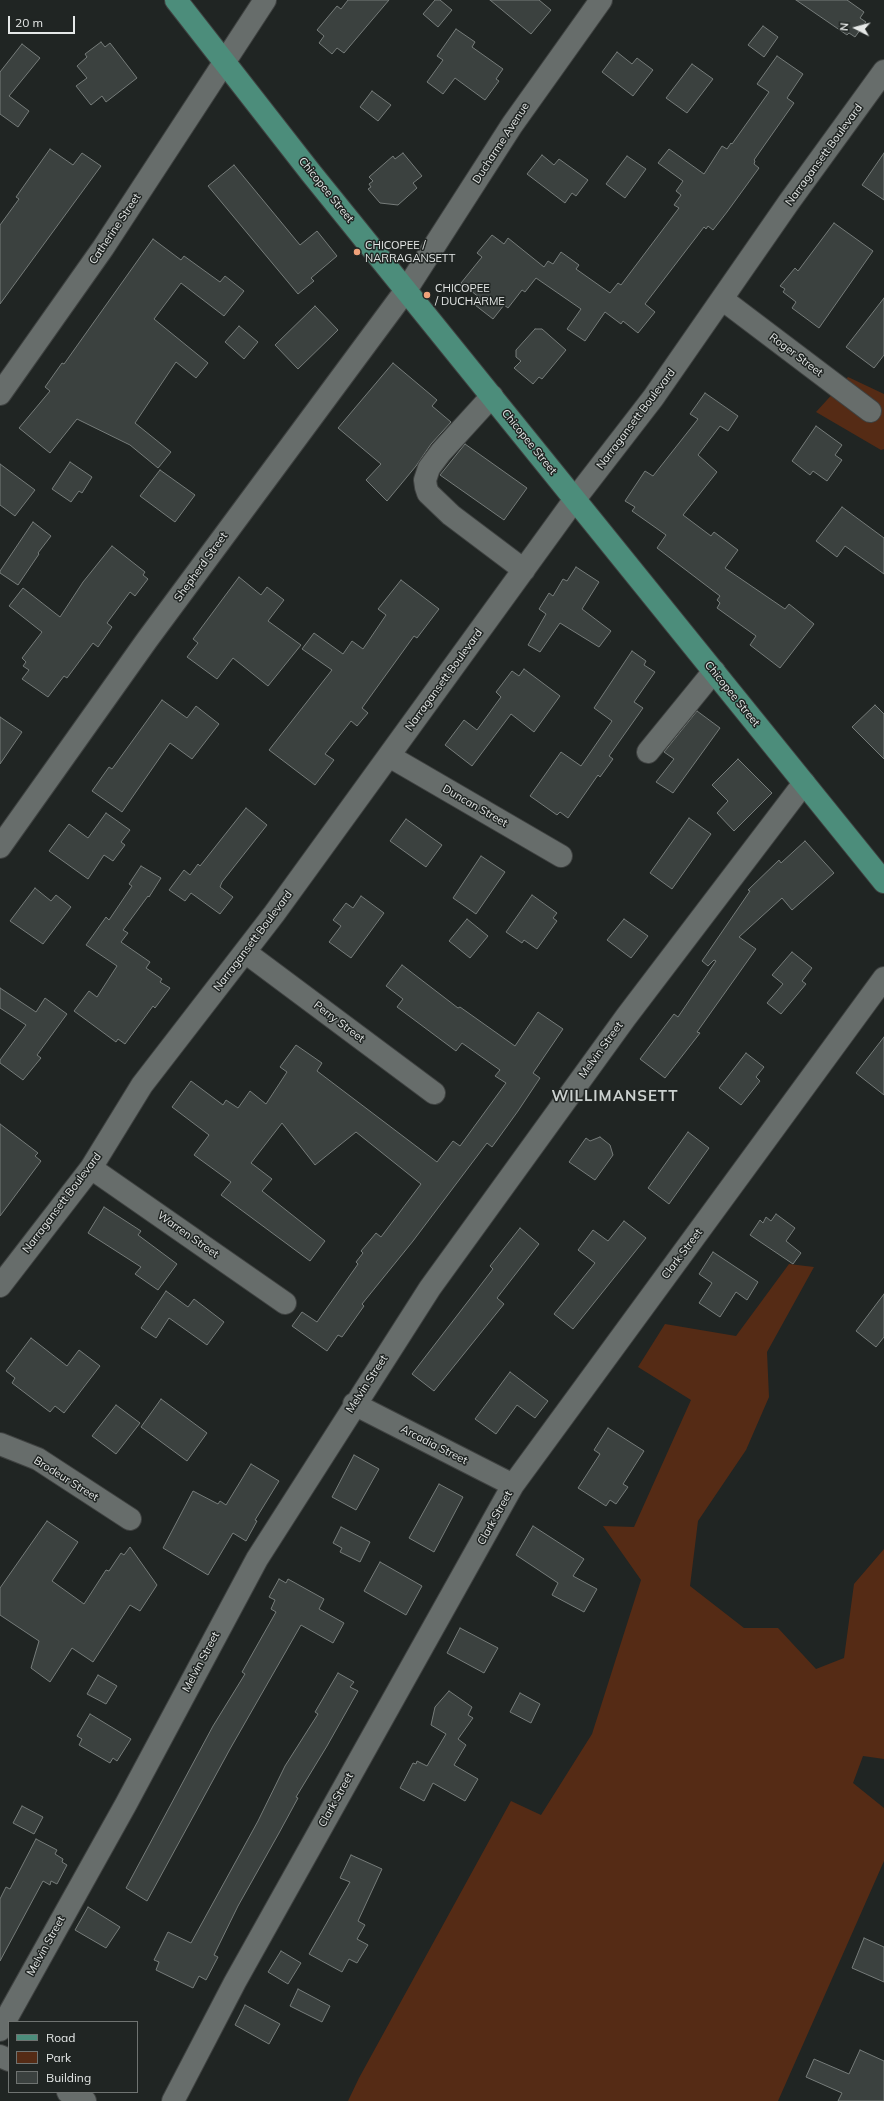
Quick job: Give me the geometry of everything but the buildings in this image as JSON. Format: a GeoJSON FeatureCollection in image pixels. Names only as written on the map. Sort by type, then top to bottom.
{"type":"FeatureCollection","features":[{"type":"Feature","properties":{"kind":"main road","name":"Chicopee Street"},"geometry":{"type":"LineString","coordinates":[[176,0],[311,173],[884,882]]}},
{"type":"Feature","properties":{"kind":"street","name":"Catherine Street"},"geometry":{"type":"LineString","coordinates":[[0,394],[103,248],[265,0]]}},
{"type":"Feature","properties":{"kind":"street","name":"Ducharme Avenue"},"geometry":{"type":"LineString","coordinates":[[406,290],[512,125],[601,0]]}},
{"type":"Feature","properties":{"kind":"street","name":"Narragansett Boulevard"},"geometry":{"type":"LineString","coordinates":[[0,1286],[91,1168],[142,1085],[245,952],[575,499],[653,398],[722,299],[881,81]]}},
{"type":"Feature","properties":{"kind":"street","name":"Shepherd Street"},"geometry":{"type":"LineString","coordinates":[[0,847],[147,640],[406,290]]}},
{"type":"Feature","properties":{"kind":"street","name":"Roger Street"},"geometry":{"type":"LineString","coordinates":[[722,299],[870,411]]}},
{"type":"Feature","properties":{"kind":"street"},"geometry":{"type":"LineString","coordinates":[[492,396],[441,452],[429,468],[425,480],[426,487],[428,493],[451,515],[524,570]]}},
{"type":"Feature","properties":{"kind":"street"},"geometry":{"type":"LineString","coordinates":[[648,752],[714,671]]}},
{"type":"Feature","properties":{"kind":"street","name":"Duncan Street"},"geometry":{"type":"LineString","coordinates":[[389,756],[561,856]]}},
{"type":"Feature","properties":{"kind":"street","name":"Melvin Street"},"geometry":{"type":"LineString","coordinates":[[0,2030],[126,1804],[257,1559],[354,1404],[430,1288],[539,1135],[626,1017],[804,783]]}},
{"type":"Feature","properties":{"kind":"street","name":"Perry Street"},"geometry":{"type":"LineString","coordinates":[[245,952],[434,1093]]}},
{"type":"Feature","properties":{"kind":"street","name":"Clark Street"},"geometry":{"type":"LineString","coordinates":[[173,2101],[235,1982],[513,1485],[884,978]]}},
{"type":"Feature","properties":{"kind":"street","name":"Warren Street"},"geometry":{"type":"LineString","coordinates":[[91,1168],[285,1302]]}},
{"type":"Feature","properties":{"kind":"street","name":"Arcadia Street"},"geometry":{"type":"LineString","coordinates":[[354,1404],[513,1485]]}},
{"type":"Feature","properties":{"kind":"street","name":"Brodeur Street"},"geometry":{"type":"LineString","coordinates":[[0,1444],[38,1459],[130,1519]]}},
{"type":"Feature","properties":{"kind":"street"},"geometry":{"type":"LineString","coordinates":[[70,2093],[85,2101]]}},
{"type":"Feature","properties":{"kind":"green space"},"geometry":{"type":"Polygon","coordinates":[[[848,377],[884,394],[884,449],[881,450],[816,412],[848,377]]]}},
{"type":"Feature","properties":{"kind":"green space"},"geometry":{"type":"Polygon","coordinates":[[[789,1264],[814,1267],[767,1352],[769,1397],[746,1450],[698,1521],[690,1586],[744,1628],[778,1628],[816,1669],[844,1658],[854,1584],[884,1549],[884,1759],[863,1756],[853,1783],[884,1808],[884,1861],[778,2101],[348,2101],[359,2078],[511,1801],[541,1815],[592,1734],[641,1580],[603,1526],[634,1527],[691,1400],[638,1367],[665,1324],[736,1336],[789,1264]]]}},
{"type":"Feature","properties":{"kind":"place","name":"CHICOPEE / NARRAGANSETT"},"geometry":{"type":"Point","coordinates":[357,252]}},
{"type":"Feature","properties":{"kind":"place","name":"CHICOPEE / DUCHARME"},"geometry":{"type":"Point","coordinates":[427,295]}},
{"type":"Feature","properties":{"kind":"district","name":"WILLIMANSETT"},"geometry":{"type":"Point","coordinates":[615,1096]}}]}
